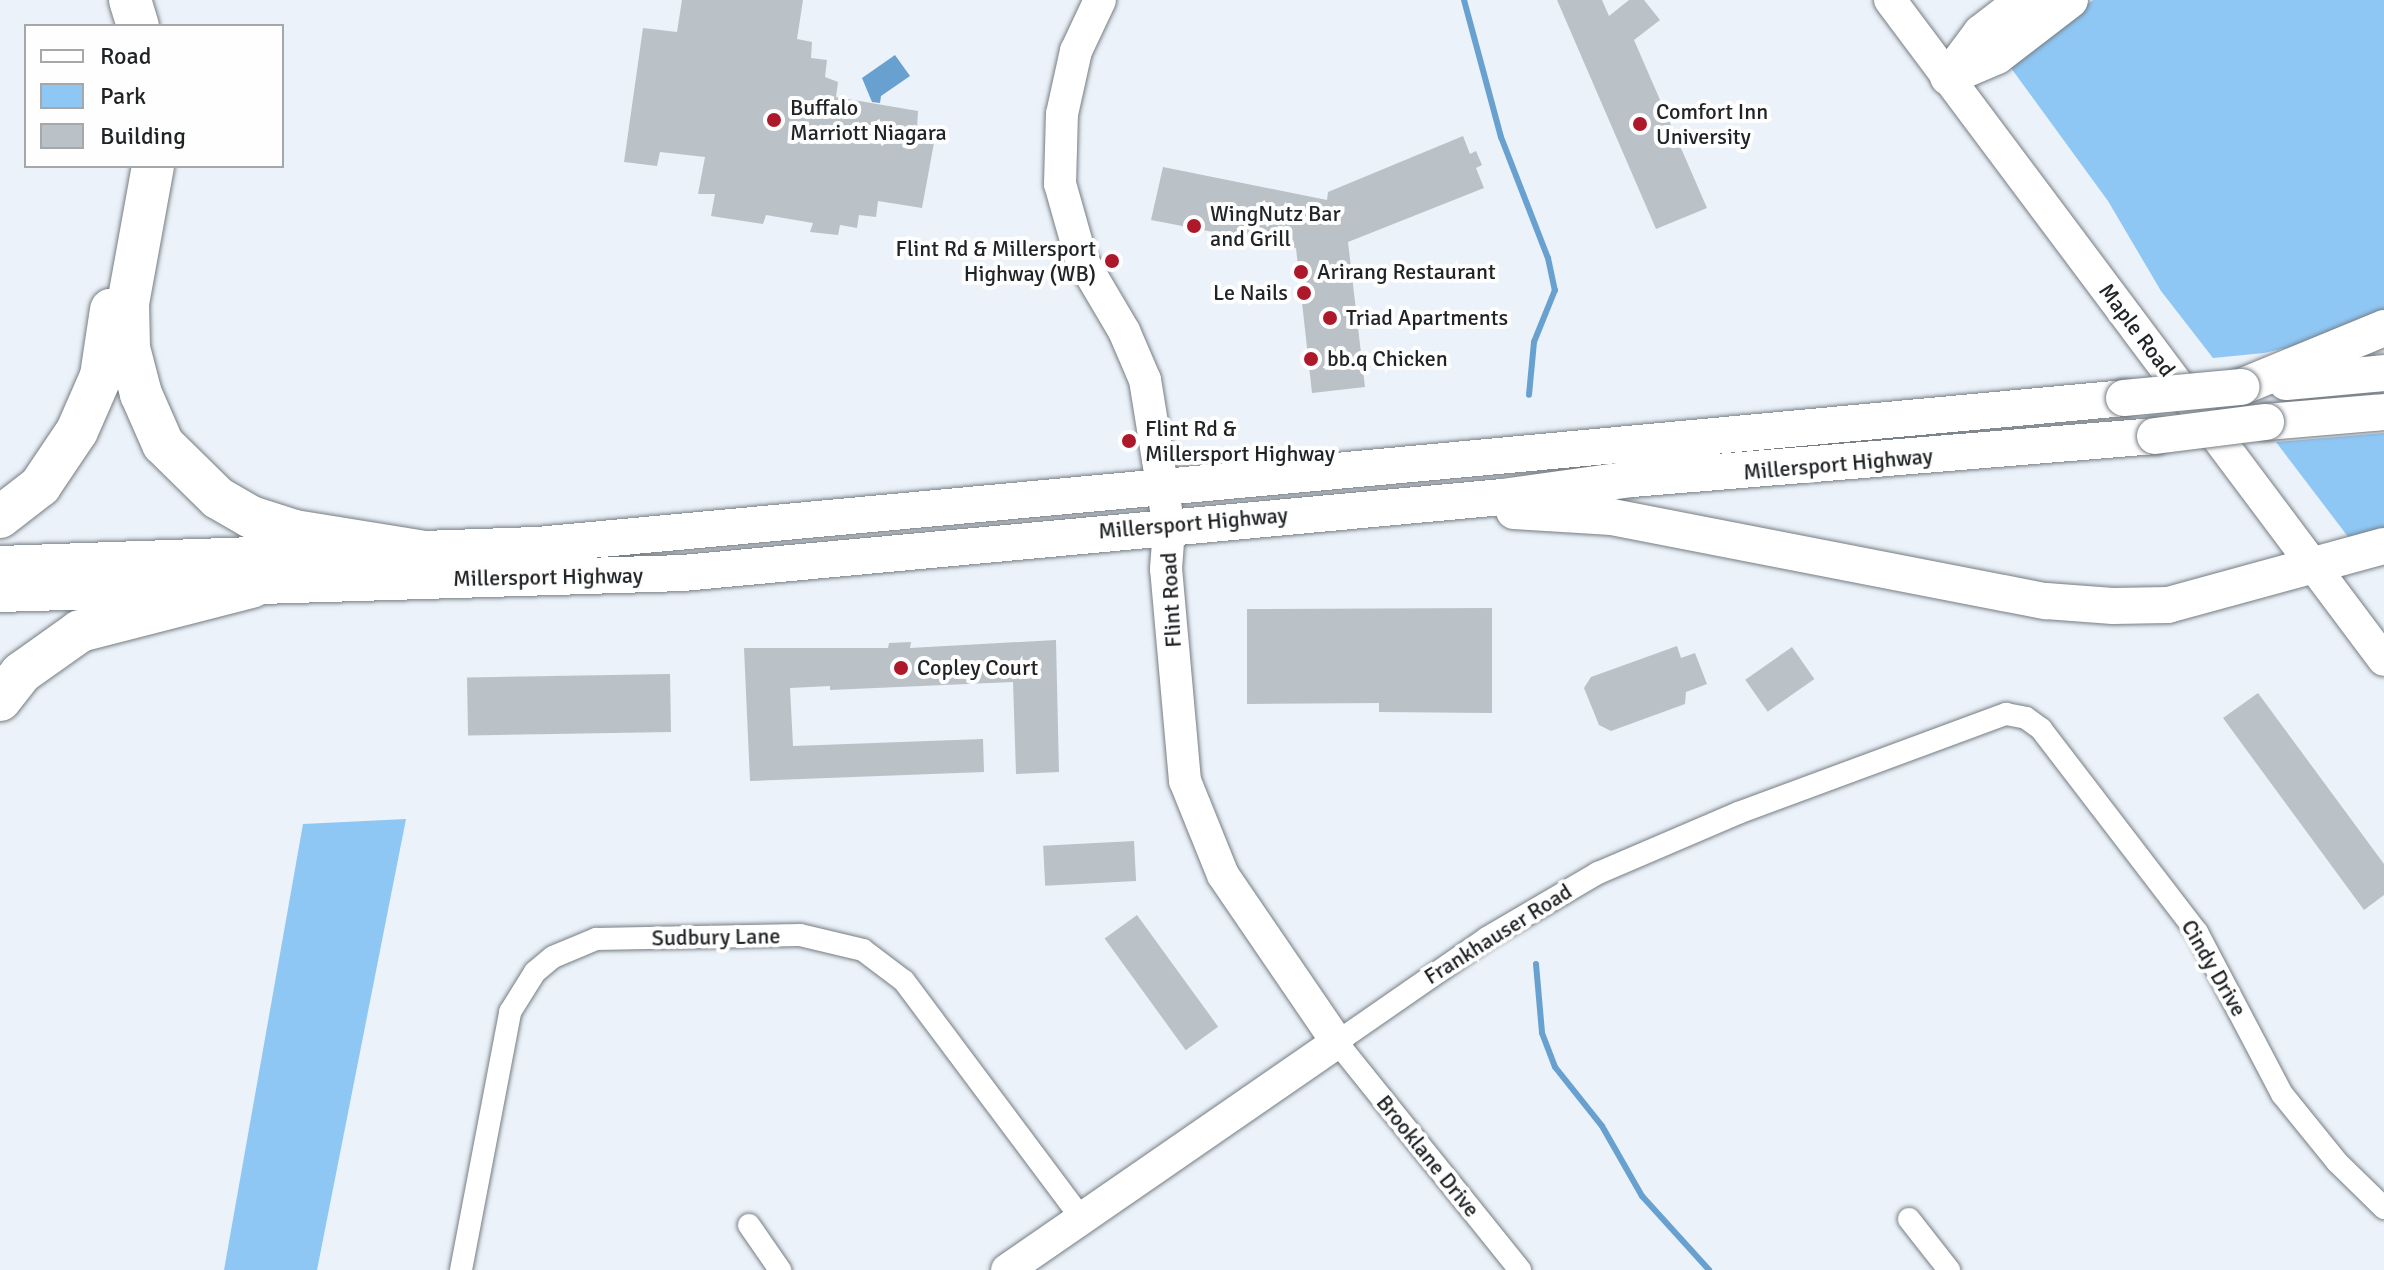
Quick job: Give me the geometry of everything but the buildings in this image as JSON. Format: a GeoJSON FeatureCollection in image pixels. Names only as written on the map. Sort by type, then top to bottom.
{"type":"FeatureCollection","features":[{"type":"Feature","properties":{"kind":"highway"},"geometry":{"type":"LineString","coordinates":[[130,0],[137,24]]}},
{"type":"Feature","properties":{"kind":"highway"},"geometry":{"type":"LineString","coordinates":[[152,0],[158,24]]}},
{"type":"Feature","properties":{"kind":"highway"},"geometry":{"type":"LineString","coordinates":[[0,517],[40,486],[60,459],[101,376],[132,168]]}},
{"type":"Feature","properties":{"kind":"highway"},"geometry":{"type":"LineString","coordinates":[[153,168],[128,303],[129,348],[141,394],[163,444],[218,498],[251,517],[295,531],[419,551]]}},
{"type":"Feature","properties":{"kind":"highway"},"geometry":{"type":"LineString","coordinates":[[0,700],[21,673],[80,631],[251,587]]}},
{"type":"Feature","properties":{"kind":"main road"},"geometry":{"type":"LineString","coordinates":[[1948,77],[1981,33],[2024,0]]}},
{"type":"Feature","properties":{"kind":"main road"},"geometry":{"type":"LineString","coordinates":[[1948,77],[1997,56],[2070,0]]}},
{"type":"Feature","properties":{"kind":"main road"},"geometry":{"type":"LineString","coordinates":[[2241,387],[2384,328]]}},
{"type":"Feature","properties":{"kind":"main road","name":"Millersport Highway"},"geometry":{"type":"LineString","coordinates":[[0,564],[419,551],[1164,488],[2384,373]]}},
{"type":"Feature","properties":{"kind":"main road","name":"Millersport Highway"},"geometry":{"type":"LineString","coordinates":[[0,594],[683,573],[1435,502],[1632,479],[2155,436],[2384,412]]}},
{"type":"Feature","properties":{"kind":"main road"},"geometry":{"type":"LineString","coordinates":[[1435,502],[1612,517],[2046,601],[2113,606],[2168,605],[2384,546]]}},
{"type":"Feature","properties":{"kind":"street","name":"Flint Road"},"geometry":{"type":"LineString","coordinates":[[1100,0],[1076,51],[1062,114],[1060,184],[1081,258],[1124,331],[1145,380],[1169,528],[1166,569],[1185,781],[1198,824],[1245,912],[1337,1042]]}},
{"type":"Feature","properties":{"kind":"street","name":"Maple Road"},"geometry":{"type":"LineString","coordinates":[[1890,0],[2384,660]]}},
{"type":"Feature","properties":{"kind":"street","name":"Frankhauser Road"},"geometry":{"type":"LineString","coordinates":[[1007,1270],[1518,918],[1656,846],[1993,717],[2018,715],[2041,729]]}},
{"type":"Feature","properties":{"kind":"street","name":"Cindy Drive"},"geometry":{"type":"LineString","coordinates":[[2041,729],[2197,932],[2282,1094],[2329,1153],[2384,1208]]}},
{"type":"Feature","properties":{"kind":"street","name":"Sudbury Lane"},"geometry":{"type":"LineString","coordinates":[[461,1270],[510,1012],[544,965],[596,939],[800,935],[863,950],[904,981],[1083,1220]]}},
{"type":"Feature","properties":{"kind":"street","name":"Brooklane Drive"},"geometry":{"type":"LineString","coordinates":[[1337,1042],[1520,1270]]}},
{"type":"Feature","properties":{"kind":"street"},"geometry":{"type":"LineString","coordinates":[[1909,1219],[1949,1270]]}},
{"type":"Feature","properties":{"kind":"street"},"geometry":{"type":"LineString","coordinates":[[749,1225],[780,1270]]}},
{"type":"Feature","properties":{"kind":"green space"},"geometry":{"type":"Polygon","coordinates":[[[2093,0],[2384,0],[2384,314],[2329,338],[2264,353],[2213,358],[2161,291],[2108,201],[2011,68],[2036,41],[2093,0]]]}},
{"type":"Feature","properties":{"kind":"green space"},"geometry":{"type":"Polygon","coordinates":[[[2384,433],[2384,533],[2352,542],[2276,442],[2384,433]]]}},
{"type":"Feature","properties":{"kind":"green space"},"geometry":{"type":"Polygon","coordinates":[[[406,819],[317,1270],[224,1270],[303,824],[406,819]]]}},
{"type":"Feature","properties":{"kind":"shaded area"},"geometry":{"type":"Polygon","coordinates":[[[895,55],[910,76],[881,96],[880,103],[872,102],[862,78],[895,55]]]}},
{"type":"Feature","properties":{"kind":"waterway"},"geometry":{"type":"LineString","coordinates":[[1464,0],[1501,137],[1548,258],[1555,290],[1534,342],[1529,395]]}},
{"type":"Feature","properties":{"kind":"waterway"},"geometry":{"type":"LineString","coordinates":[[1536,964],[1542,1033],[1555,1067],[1602,1126],[1642,1196],[1709,1270]]}},
{"type":"Feature","properties":{"kind":"place","name":"Buffalo Marriott Niagara"},"geometry":{"type":"Point","coordinates":[774,120]}},
{"type":"Feature","properties":{"kind":"place","name":"Comfort Inn University"},"geometry":{"type":"Point","coordinates":[1640,124]}},
{"type":"Feature","properties":{"kind":"place","name":"WingNutz Bar and Grill"},"geometry":{"type":"Point","coordinates":[1194,226]}},
{"type":"Feature","properties":{"kind":"place","name":"Flint Rd & Millersport Highway (WB)"},"geometry":{"type":"Point","coordinates":[1112,261]}},
{"type":"Feature","properties":{"kind":"place","name":"Arirang Restaurant"},"geometry":{"type":"Point","coordinates":[1301,272]}},
{"type":"Feature","properties":{"kind":"place","name":"Le Nails"},"geometry":{"type":"Point","coordinates":[1304,293]}},
{"type":"Feature","properties":{"kind":"place","name":"Triad Apartments"},"geometry":{"type":"Point","coordinates":[1330,318]}},
{"type":"Feature","properties":{"kind":"place","name":"bb.q Chicken"},"geometry":{"type":"Point","coordinates":[1311,359]}},
{"type":"Feature","properties":{"kind":"place","name":"Flint Rd & Millersport Highway"},"geometry":{"type":"Point","coordinates":[1129,441]}},
{"type":"Feature","properties":{"kind":"place","name":"Copley Court"},"geometry":{"type":"Point","coordinates":[901,668]}}]}
